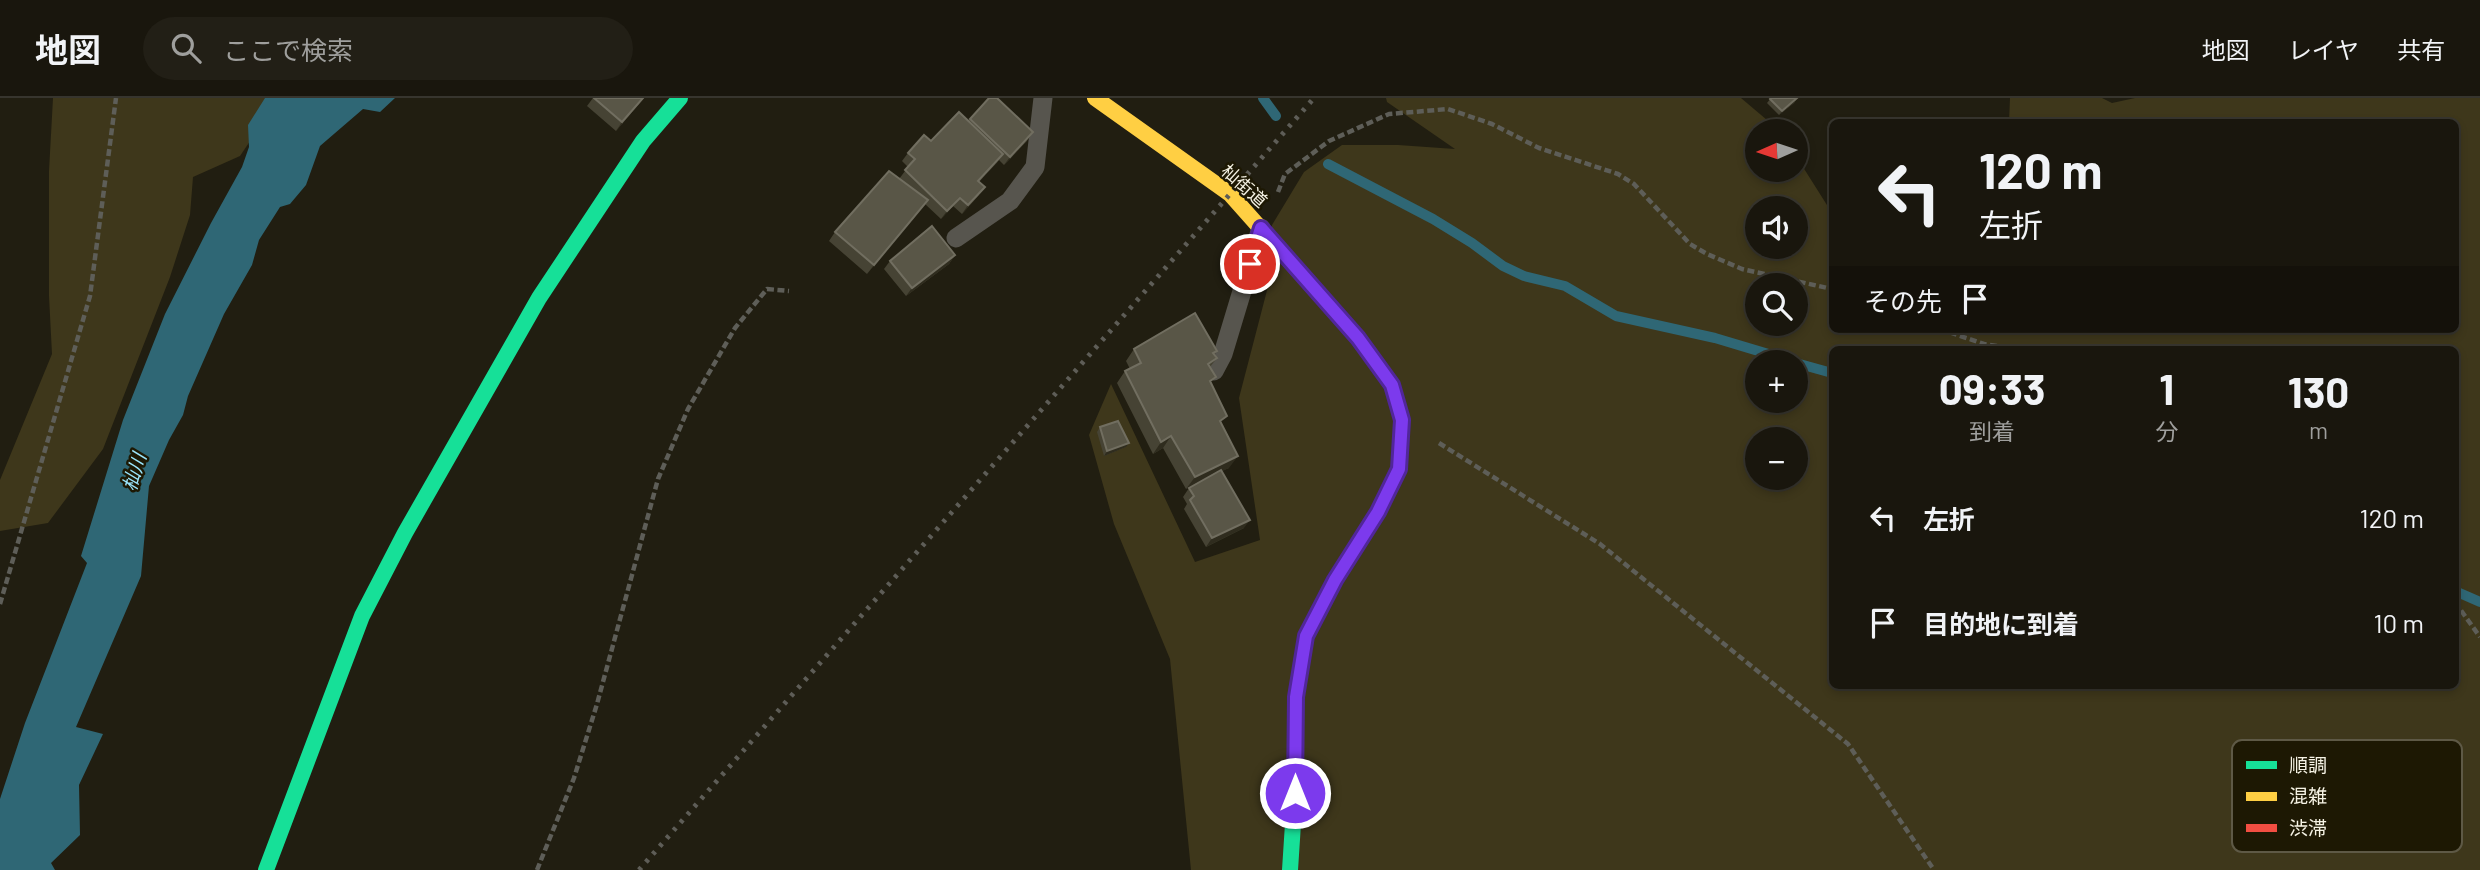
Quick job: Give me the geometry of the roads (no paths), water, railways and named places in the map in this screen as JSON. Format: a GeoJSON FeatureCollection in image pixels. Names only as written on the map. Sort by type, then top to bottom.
{"type":"FeatureCollection","features":[{"type":"Feature","properties":{"kind":"street"},"geometry":{"type":"LineString","coordinates":[[266,870],[362,616],[405,533],[539,298],[643,141],[680,98]]}},
{"type":"Feature","properties":{"kind":"street","name":"杣街道"},"geometry":{"type":"LineString","coordinates":[[1096,98],[1230,194],[1358,338],[1392,385],[1402,420],[1399,469],[1378,512],[1335,580],[1306,636],[1296,697],[1295,793],[1290,870]]}},
{"type":"Feature","properties":{"kind":"lane"},"geometry":{"type":"LineString","coordinates":[[956,238],[1010,201],[1035,167],[1044,98]]}},
{"type":"Feature","properties":{"kind":"lane"},"geometry":{"type":"LineString","coordinates":[[1214,371],[1227,344],[1261,228]]}},
{"type":"Feature","properties":{"kind":"water","name":"杣川"},"geometry":{"type":"Polygon","coordinates":[[[265,98],[395,98],[380,112],[363,109],[320,146],[306,185],[290,204],[280,207],[259,240],[252,265],[224,314],[188,396],[183,415],[149,486],[141,576],[76,727],[103,734],[79,785],[80,835],[51,863],[55,870],[0,870],[0,799],[25,723],[87,563],[81,556],[123,420],[165,314],[242,167],[249,147],[248,125],[265,98]]]}},
{"type":"Feature","properties":{"kind":"waterway"},"geometry":{"type":"LineString","coordinates":[[1263,98],[1276,116]]}},
{"type":"Feature","properties":{"kind":"waterway"},"geometry":{"type":"LineString","coordinates":[[1328,164],[1433,219],[1503,266],[1524,276],[1565,286],[1616,316],[1715,338],[1755,350]]}},
{"type":"Feature","properties":{"kind":"waterway"},"geometry":{"type":"LineString","coordinates":[[1808,366],[1829,372]]}},
{"type":"Feature","properties":{"kind":"waterway"},"geometry":{"type":"LineString","coordinates":[[2459,593],[2480,602]]}},
{"type":"Feature","properties":{"kind":"railway"},"geometry":{"type":"LineString","coordinates":[[639,870],[1314,98]]}}]}
